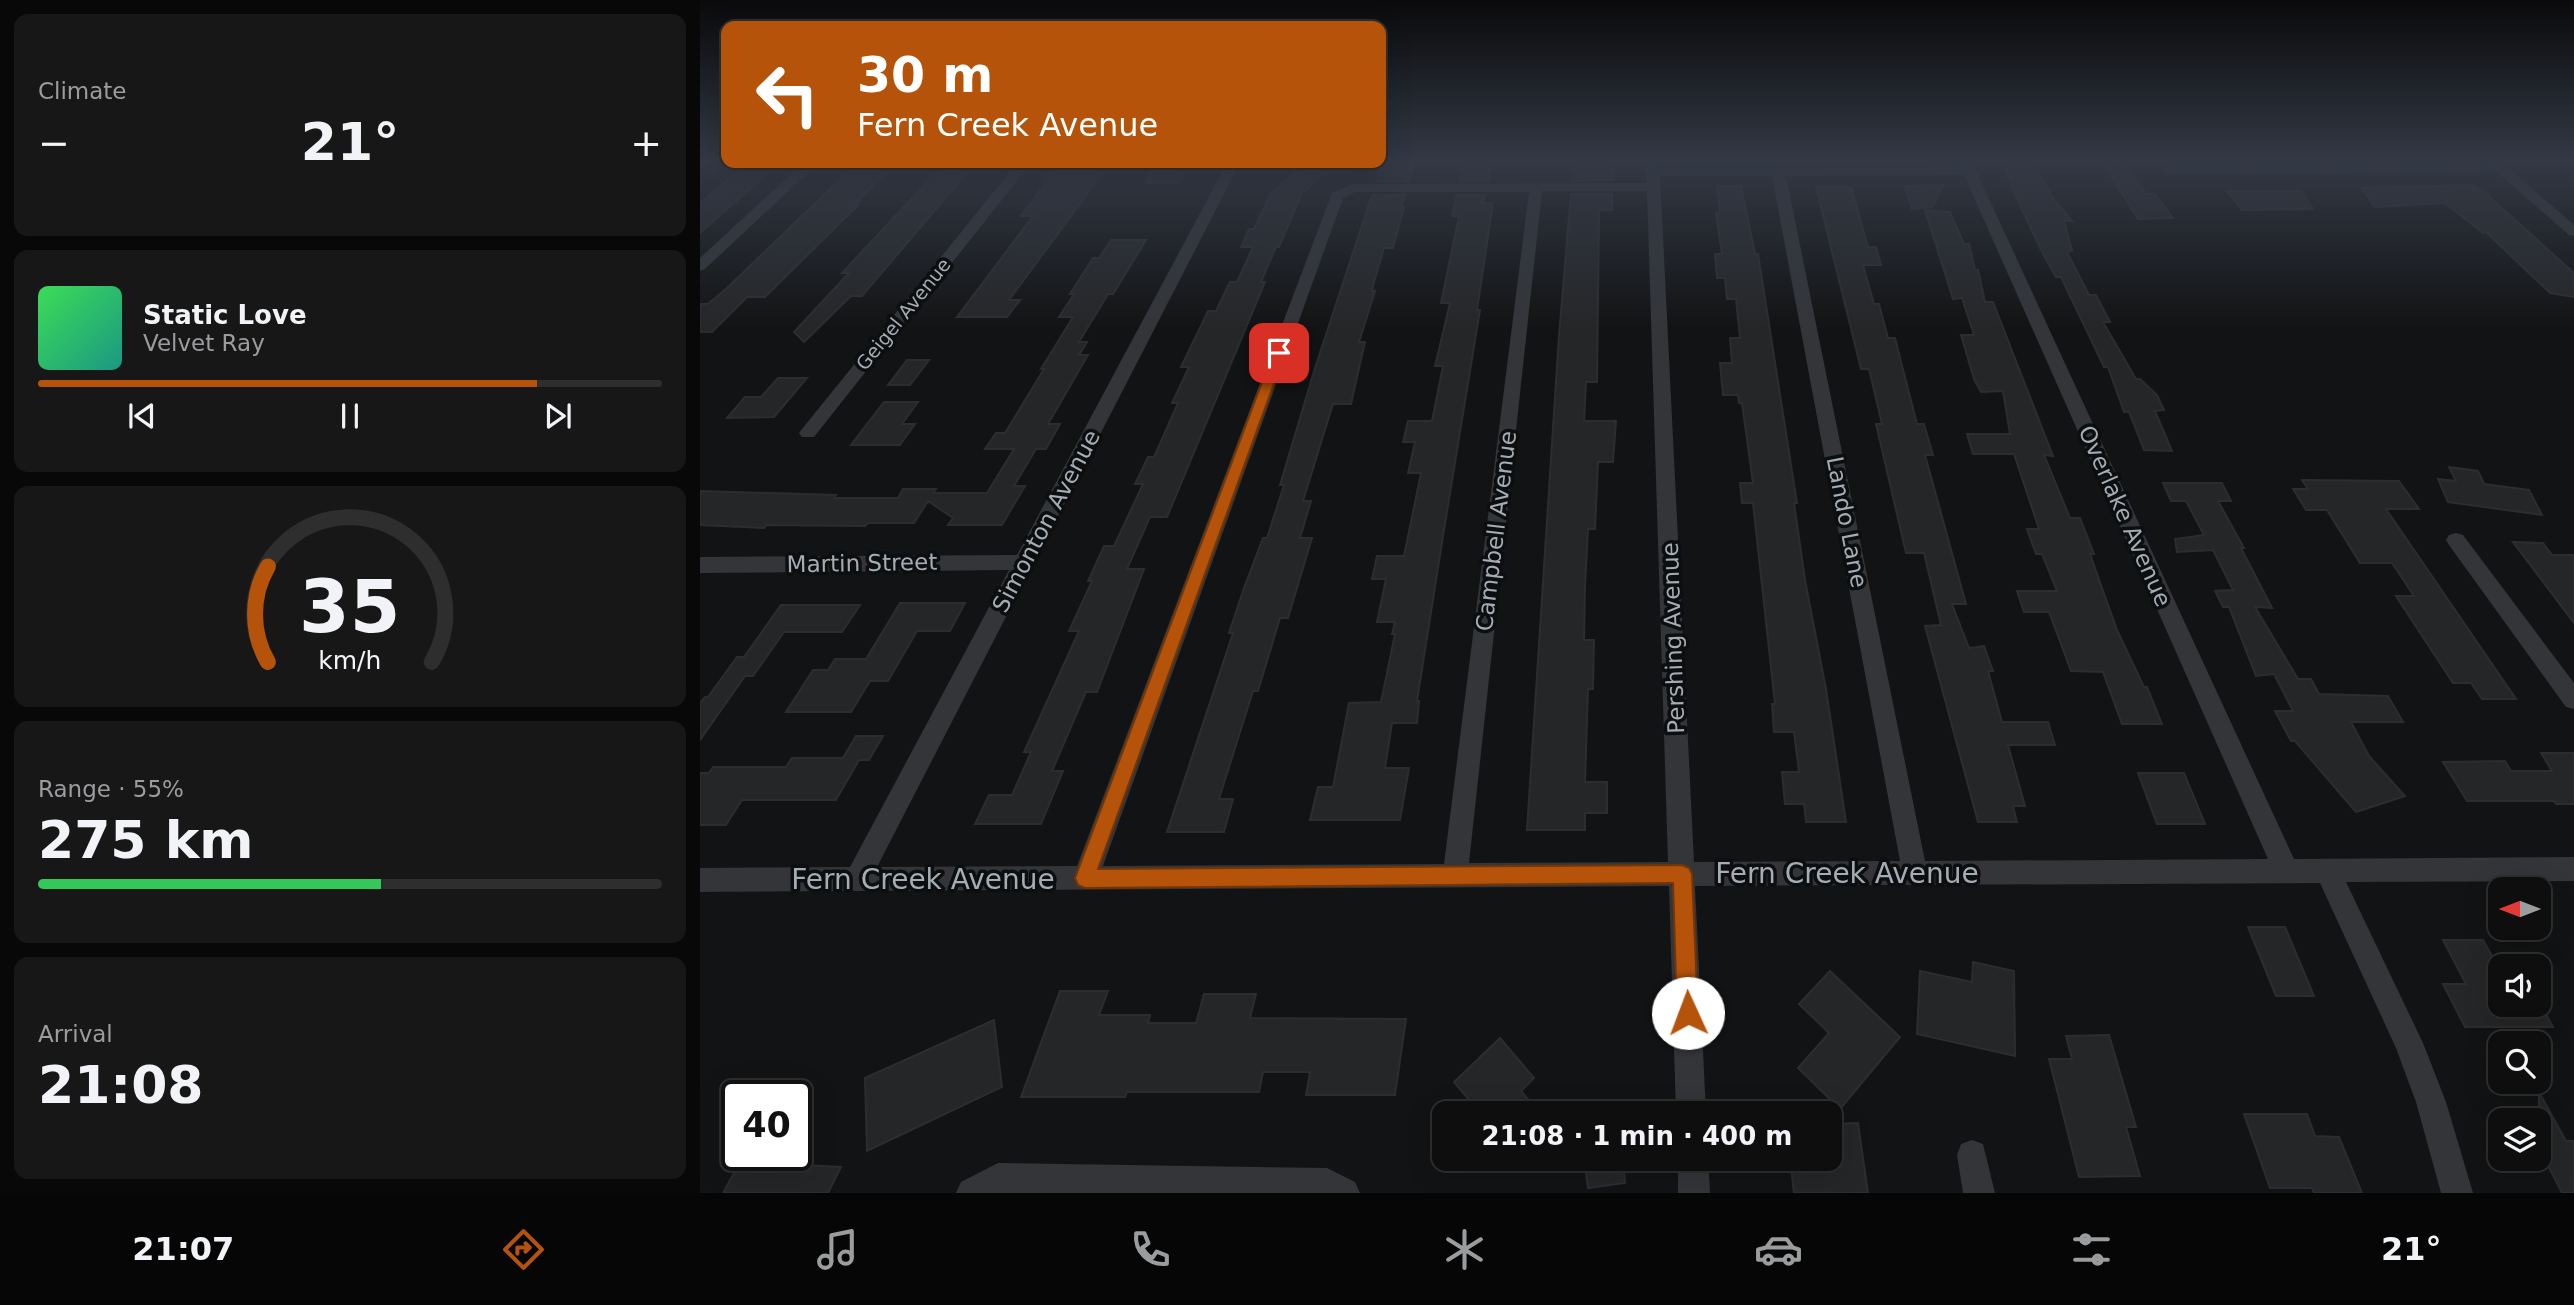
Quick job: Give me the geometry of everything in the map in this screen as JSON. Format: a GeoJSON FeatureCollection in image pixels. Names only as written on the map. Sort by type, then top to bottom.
{"type":"FeatureCollection","features":[{"type":"Feature","properties":{"kind":"street"},"geometry":{"type":"LineString","coordinates":[[700,266],[752,218]]}},
{"type":"Feature","properties":{"kind":"street","name":"Geigel Avenue"},"geometry":{"type":"LineString","coordinates":[[808,433],[980,218]]}},
{"type":"Feature","properties":{"kind":"street","name":"Simonton Avenue"},"geometry":{"type":"LineString","coordinates":[[857,879],[1205,218]]}},
{"type":"Feature","properties":{"kind":"street"},"geometry":{"type":"LineString","coordinates":[[1085,878],[1329,218]]}},
{"type":"Feature","properties":{"kind":"street","name":"Campbell Avenue"},"geometry":{"type":"LineString","coordinates":[[1455,876],[1532,218]]}},
{"type":"Feature","properties":{"kind":"street","name":"Pershing Avenue"},"geometry":{"type":"LineString","coordinates":[[1656,218],[1691,1101]]}},
{"type":"Feature","properties":{"kind":"street","name":"Lando Lane"},"geometry":{"type":"LineString","coordinates":[[1787,218],[1915,873]]}},
{"type":"Feature","properties":{"kind":"street","name":"Overlake Avenue"},"geometry":{"type":"LineString","coordinates":[[1990,218],[2286,870]]}},
{"type":"Feature","properties":{"kind":"street"},"geometry":{"type":"LineString","coordinates":[[2558,218],[2574,232]]}},
{"type":"Feature","properties":{"kind":"street"},"geometry":{"type":"LineString","coordinates":[[2456,540],[2574,700]]}},
{"type":"Feature","properties":{"kind":"street","name":"Martin Street"},"geometry":{"type":"LineString","coordinates":[[700,565],[1024,562]]}},
{"type":"Feature","properties":{"kind":"street","name":"Fern Creek Avenue"},"geometry":{"type":"LineString","coordinates":[[700,880],[2574,869]]}},
{"type":"Feature","properties":{"kind":"street"},"geometry":{"type":"LineString","coordinates":[[2328,870],[2409,1043],[2431,1102],[2457,1193]]}},
{"type":"Feature","properties":{"kind":"street"},"geometry":{"type":"LineString","coordinates":[[1972,1155],[1979,1193]]}},
{"type":"Feature","properties":{"kind":"street"},"geometry":{"type":"LineString","coordinates":[[1693,1171],[1694,1193]]}},
{"type":"Feature","properties":{"kind":"street"},"geometry":{"type":"LineString","coordinates":[[972,1193],[998,1179],[1327,1184],[1344,1193]]}},
{"type":"Feature","properties":{"kind":"building"},"geometry":{"type":"Polygon","coordinates":[[[700,218],[717,218],[700,233],[700,218]]]}},
{"type":"Feature","properties":{"kind":"building"},"geometry":{"type":"Polygon","coordinates":[[[800,218],[845,218],[765,297],[747,297],[712,332],[700,332],[700,304],[708,304],[800,218]]]}},
{"type":"Feature","properties":{"kind":"building"},"geometry":{"type":"Polygon","coordinates":[[[894,218],[929,218],[862,296],[851,296],[804,342],[794,332],[849,273],[842,273],[894,218]]]}},
{"type":"Feature","properties":{"kind":"building"},"geometry":{"type":"Polygon","coordinates":[[[1032,218],[1070,218],[1009,300],[1020,300],[1007,317],[957,317],[1032,218]]]}},
{"type":"Feature","properties":{"kind":"building"},"geometry":{"type":"Polygon","coordinates":[[[1259,218],[1291,218],[1261,282],[1265,282],[1167,517],[1150,517],[1127,569],[1144,569],[1097,692],[1086,692],[1052,771],[1063,771],[1041,824],[975,824],[989,795],[1012,795],[1031,752],[1024,752],[1079,631],[1069,631],[1092,581],[1088,581],[1104,546],[1114,546],[1143,484],[1135,484],[1148,457],[1154,457],[1178,403],[1172,403],[1189,367],[1181,367],[1208,311],[1216,311],[1230,282],[1237,282],[1253,247],[1241,247],[1249,229],[1254,229],[1259,218]]]}},
{"type":"Feature","properties":{"kind":"building"},"geometry":{"type":"Polygon","coordinates":[[[1365,218],[1401,218],[1393,248],[1384,248],[1374,282],[1372,291],[1375,291],[1359,342],[1365,342],[1351,404],[1333,404],[1303,501],[1311,501],[1300,538],[1312,538],[1288,618],[1280,618],[1258,691],[1253,691],[1219,799],[1233,799],[1224,832],[1167,832],[1233,633],[1229,633],[1244,588],[1263,538],[1267,538],[1284,485],[1280,485],[1365,218]]]}},
{"type":"Feature","properties":{"kind":"building"},"geometry":{"type":"Polygon","coordinates":[[[1459,218],[1491,218],[1477,310],[1480,310],[1417,701],[1417,723],[1392,723],[1385,768],[1409,768],[1400,820],[1310,820],[1318,787],[1333,787],[1349,703],[1381,702],[1395,622],[1377,622],[1386,579],[1372,579],[1377,556],[1404,556],[1421,473],[1408,473],[1415,442],[1403,442],[1408,421],[1432,421],[1443,366],[1435,366],[1450,303],[1441,303],[1459,218]]]}},
{"type":"Feature","properties":{"kind":"building"},"geometry":{"type":"Polygon","coordinates":[[[1569,218],[1599,218],[1597,382],[1586,382],[1584,421],[1616,421],[1613,462],[1598,462],[1595,529],[1588,529],[1584,640],[1594,640],[1593,689],[1588,689],[1585,782],[1607,782],[1607,813],[1585,813],[1585,830],[1527,830],[1569,218]]]}},
{"type":"Feature","properties":{"kind":"building"},"geometry":{"type":"Polygon","coordinates":[[[1717,218],[1748,218],[1755,254],[1758,254],[1797,503],[1794,503],[1805,580],[1826,689],[1846,822],[1806,822],[1804,804],[1785,804],[1782,772],[1799,772],[1794,732],[1774,732],[1772,704],[1775,704],[1753,503],[1742,503],[1740,483],[1753,483],[1742,403],[1739,403],[1738,395],[1723,395],[1720,363],[1732,363],[1730,338],[1740,338],[1736,299],[1727,299],[1725,278],[1717,278],[1715,254],[1722,254],[1717,218]]]}},
{"type":"Feature","properties":{"kind":"building"},"geometry":{"type":"Polygon","coordinates":[[[1824,218],[1860,218],[1868,247],[1876,247],[1881,265],[1863,265],[1874,304],[1879,304],[1888,338],[1895,338],[1917,424],[1924,424],[1933,455],[1925,455],[1966,604],[1952,604],[1969,648],[1984,646],[1993,671],[1988,671],[2002,722],[2048,722],[2055,745],[2008,745],[2025,806],[2013,806],[2017,822],[1978,822],[1925,626],[1941,625],[1924,553],[1906,553],[1876,424],[1882,424],[1869,369],[1861,369],[1824,218]]]}},
{"type":"Feature","properties":{"kind":"building"},"geometry":{"type":"Polygon","coordinates":[[[1927,218],[1952,218],[1964,244],[1969,244],[1985,302],[1993,302],[2053,456],[2044,455],[2070,518],[2080,518],[2117,630],[2144,687],[2147,687],[2162,724],[2122,724],[2103,672],[2071,671],[2049,612],[2024,612],[2017,591],[2057,591],[2042,554],[2036,554],[2027,529],[2039,529],[2014,454],[1973,454],[1967,434],[2010,434],[2003,391],[1981,392],[1974,379],[1961,335],[1974,335],[1962,298],[1953,299],[1927,218]]]}},
{"type":"Feature","properties":{"kind":"building"},"geometry":{"type":"Polygon","coordinates":[[[2026,218],[2069,218],[2072,221],[2064,221],[2072,251],[2067,252],[2089,295],[2096,295],[2110,322],[2103,322],[2136,379],[2140,379],[2157,395],[2164,410],[2155,411],[2172,451],[2144,450],[2129,412],[2124,412],[2108,367],[2104,367],[2061,277],[2056,277],[2026,218]]]}},
{"type":"Feature","properties":{"kind":"building"},"geometry":{"type":"Polygon","coordinates":[[[2464,218],[2513,218],[2574,273],[2574,297],[2550,293],[2486,232],[2483,233],[2464,218]]]}},
{"type":"Feature","properties":{"kind":"building"},"geometry":{"type":"Polygon","coordinates":[[[1111,240],[1146,240],[1113,294],[1108,294],[1079,342],[1087,342],[1079,355],[1088,355],[1048,424],[1060,424],[1046,449],[1036,449],[1014,486],[1025,486],[1002,525],[948,525],[953,518],[928,501],[914,523],[868,523],[865,526],[766,525],[764,528],[700,525],[700,491],[836,495],[834,498],[898,498],[903,489],[936,489],[933,493],[987,493],[1014,449],[985,449],[996,433],[1005,433],[1044,369],[1041,369],[1073,317],[1059,317],[1074,294],[1070,294],[1093,258],[1099,258],[1111,240]]]}},
{"type":"Feature","properties":{"kind":"building"},"geometry":{"type":"Polygon","coordinates":[[[907,360],[929,360],[910,385],[888,385],[907,360]]]}},
{"type":"Feature","properties":{"kind":"building"},"geometry":{"type":"Polygon","coordinates":[[[778,378],[807,378],[774,417],[727,418],[745,397],[761,397],[778,378]]]}},
{"type":"Feature","properties":{"kind":"building"},"geometry":{"type":"Polygon","coordinates":[[[884,402],[918,402],[902,424],[915,424],[900,445],[851,445],[884,402]]]}},
{"type":"Feature","properties":{"kind":"building"},"geometry":{"type":"Polygon","coordinates":[[[2449,467],[2478,471],[2484,484],[2529,490],[2542,515],[2448,502],[2438,479],[2456,481],[2449,467]]]}},
{"type":"Feature","properties":{"kind":"building"},"geometry":{"type":"Polygon","coordinates":[[[2302,480],[2399,481],[2419,509],[2386,509],[2516,699],[2482,699],[2471,683],[2453,683],[2396,596],[2414,596],[2392,563],[2360,563],[2327,510],[2306,510],[2293,489],[2308,489],[2302,480]]]}},
{"type":"Feature","properties":{"kind":"building"},"geometry":{"type":"Polygon","coordinates":[[[2163,483],[2222,483],[2231,501],[2218,501],[2272,608],[2255,607],[2298,679],[2311,679],[2319,694],[2388,696],[2403,722],[2351,722],[2369,756],[2405,796],[2356,812],[2295,741],[2291,741],[2275,711],[2293,711],[2274,674],[2256,676],[2229,607],[2223,607],[2215,591],[2233,590],[2213,550],[2177,552],[2175,539],[2204,535],[2186,501],[2171,501],[2163,483]]]}},
{"type":"Feature","properties":{"kind":"building"},"geometry":{"type":"Polygon","coordinates":[[[2513,542],[2543,543],[2552,555],[2574,555],[2574,623],[2513,542]]]}},
{"type":"Feature","properties":{"kind":"building"},"geometry":{"type":"Polygon","coordinates":[[[900,603],[965,603],[950,631],[917,631],[888,681],[870,681],[851,712],[786,712],[813,670],[828,670],[835,659],[866,659],[900,603]]]}},
{"type":"Feature","properties":{"kind":"building"},"geometry":{"type":"Polygon","coordinates":[[[781,605],[860,605],[842,632],[784,632],[753,676],[745,676],[700,740],[700,703],[708,697],[737,657],[744,657],[781,605]]]}},
{"type":"Feature","properties":{"kind":"building"},"geometry":{"type":"Polygon","coordinates":[[[856,736],[883,736],[869,760],[859,760],[836,800],[742,800],[726,825],[700,825],[700,773],[709,773],[713,767],[786,767],[792,758],[843,758],[856,736]]]}},
{"type":"Feature","properties":{"kind":"building"},"geometry":{"type":"Polygon","coordinates":[[[2541,753],[2574,753],[2574,804],[2556,804],[2554,801],[2467,801],[2443,762],[2505,761],[2511,771],[2552,771],[2541,753]]]}},
{"type":"Feature","properties":{"kind":"building"},"geometry":{"type":"Polygon","coordinates":[[[2138,773],[2184,773],[2205,824],[2157,824],[2138,773]]]}},
{"type":"Feature","properties":{"kind":"building"},"geometry":{"type":"Polygon","coordinates":[[[2248,927],[2285,927],[2314,996],[2276,996],[2248,927]]]}},
{"type":"Feature","properties":{"kind":"building"},"geometry":{"type":"Polygon","coordinates":[[[2443,940],[2483,940],[2491,954],[2488,954],[2488,1017],[2547,1017],[2553,1027],[2465,1027],[2443,984],[2466,984],[2443,940]]]}},
{"type":"Feature","properties":{"kind":"building"},"geometry":{"type":"Polygon","coordinates":[[[1973,962],[2014,971],[2015,1056],[1917,1034],[1920,971],[1972,982],[1973,962]]]}},
{"type":"Feature","properties":{"kind":"building"},"geometry":{"type":"Polygon","coordinates":[[[1830,971],[1900,1037],[1842,1107],[1842,1101],[1832,1101],[1798,1068],[1829,1033],[1799,1004],[1830,971]]]}},
{"type":"Feature","properties":{"kind":"building"},"geometry":{"type":"Polygon","coordinates":[[[1060,991],[1108,991],[1099,1015],[1150,1015],[1148,1023],[1196,1023],[1204,994],[1256,994],[1250,1018],[1406,1019],[1395,1095],[1306,1095],[1310,1072],[1263,1072],[1259,1092],[1127,1092],[1125,1097],[1021,1097],[1060,991]]]}},
{"type":"Feature","properties":{"kind":"building"},"geometry":{"type":"Polygon","coordinates":[[[994,1020],[1002,1087],[867,1151],[865,1078],[994,1020]]]}},
{"type":"Feature","properties":{"kind":"building"},"geometry":{"type":"Polygon","coordinates":[[[2109,1035],[2136,1127],[2126,1127],[2140,1176],[2079,1177],[2049,1059],[2072,1059],[2066,1036],[2109,1035]]]}},
{"type":"Feature","properties":{"kind":"building"},"geometry":{"type":"Polygon","coordinates":[[[1500,1038],[1534,1078],[1521,1091],[1530,1101],[1470,1101],[1454,1082],[1500,1038]]]}},
{"type":"Feature","properties":{"kind":"building"},"geometry":{"type":"Polygon","coordinates":[[[2539,1094],[2540,1094],[2548,1108],[2539,1108],[2539,1094]]]}},
{"type":"Feature","properties":{"kind":"building"},"geometry":{"type":"Polygon","coordinates":[[[2244,1114],[2307,1114],[2315,1136],[2339,1137],[2362,1193],[2314,1193],[2312,1188],[2270,1188],[2244,1114]]]}},
{"type":"Feature","properties":{"kind":"building"},"geometry":{"type":"Polygon","coordinates":[[[2551,1114],[2566,1141],[2574,1141],[2574,1193],[2562,1193],[2551,1171],[2551,1114]]]}},
{"type":"Feature","properties":{"kind":"building"},"geometry":{"type":"Polygon","coordinates":[[[1858,1123],[1868,1193],[1794,1193],[1791,1171],[1842,1171],[1842,1124],[1858,1123]]]}},
{"type":"Feature","properties":{"kind":"building"},"geometry":{"type":"Polygon","coordinates":[[[812,1166],[841,1167],[828,1193],[723,1193],[735,1171],[812,1171],[812,1166]]]}},
{"type":"Feature","properties":{"kind":"building"},"geometry":{"type":"Polygon","coordinates":[[[1586,1171],[1624,1171],[1625,1183],[1588,1188],[1586,1171]]]}},
{"type":"Feature","properties":{"kind":"route"},"geometry":{"type":"LineString","coordinates":[[1279,353],[1085,878],[1682,874],[1688,1013]]}}]}
